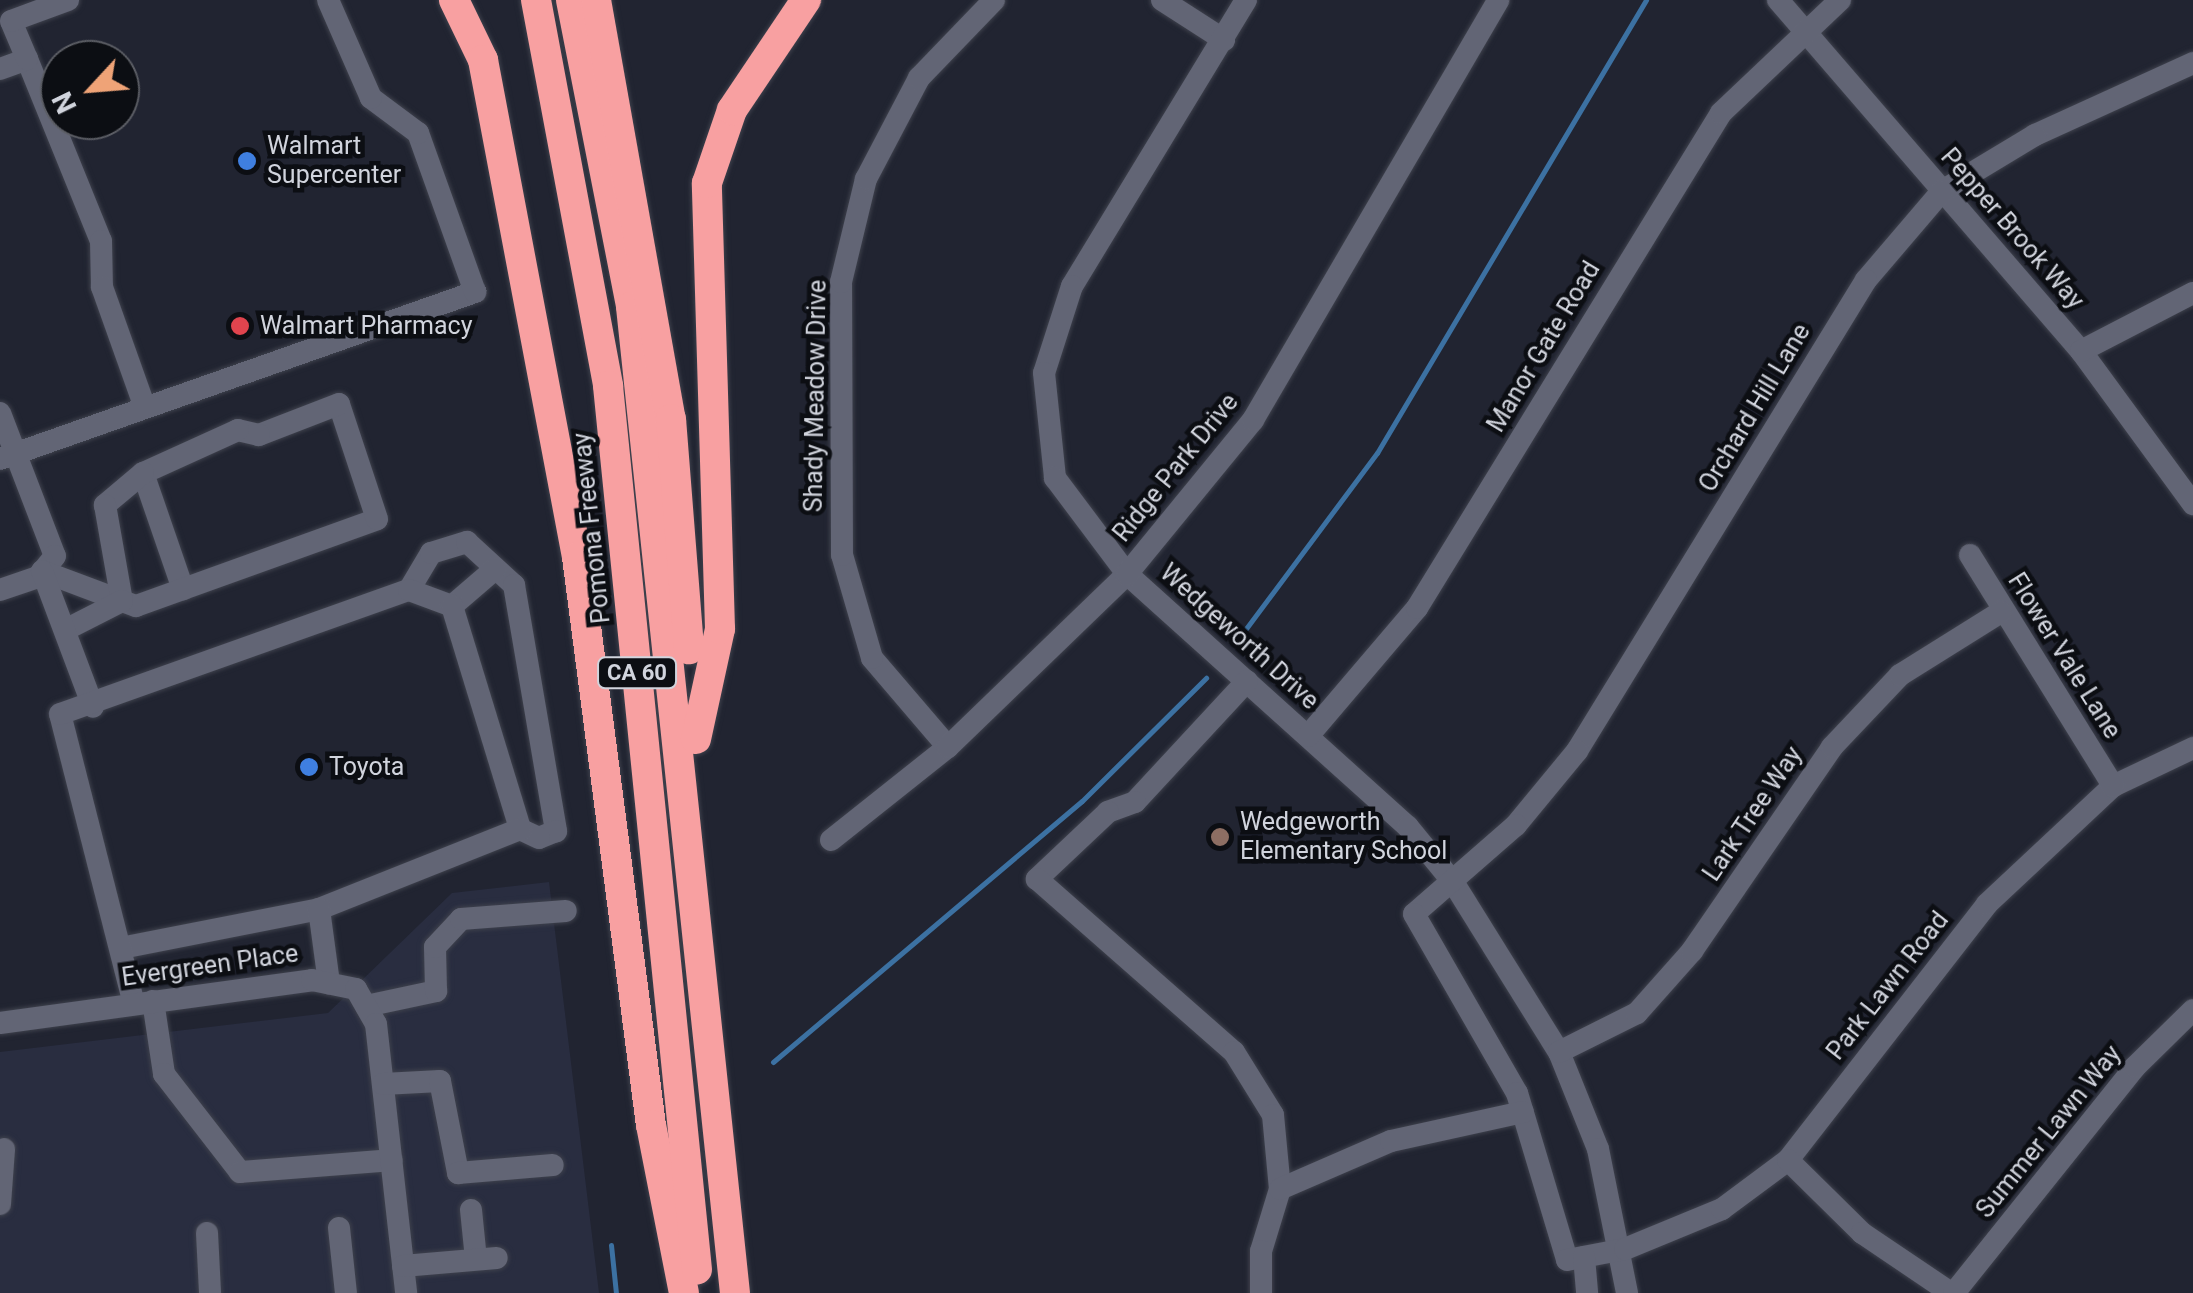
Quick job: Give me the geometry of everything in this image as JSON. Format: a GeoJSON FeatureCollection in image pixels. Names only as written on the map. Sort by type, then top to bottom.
{"type":"FeatureCollection","features":[{"type":"Feature","properties":{"kind":"highway"},"geometry":{"type":"LineString","coordinates":[[454,0],[483,60],[577,557],[651,1125],[684,1293]]}},
{"type":"Feature","properties":{"kind":"highway"},"geometry":{"type":"LineString","coordinates":[[521,0],[550,56]]}},
{"type":"Feature","properties":{"kind":"highway","name":"Pomona Freeway"},"geometry":{"type":"LineString","coordinates":[[536,0],[550,56],[608,386],[699,1293]]}},
{"type":"Feature","properties":{"kind":"highway"},"geometry":{"type":"LineString","coordinates":[[560,0],[616,303],[722,1293]]}},
{"type":"Feature","properties":{"kind":"highway"},"geometry":{"type":"LineString","coordinates":[[571,0],[631,308],[735,1293]]}},
{"type":"Feature","properties":{"kind":"highway","name":"CA 60"},"geometry":{"type":"LineString","coordinates":[[596,0],[671,419],[696,739],[754,1293]]}},
{"type":"Feature","properties":{"kind":"highway"},"geometry":{"type":"LineString","coordinates":[[696,739],[720,628],[707,183],[732,110],[806,0]]}},
{"type":"Feature","properties":{"kind":"street"},"geometry":{"type":"LineString","coordinates":[[68,0],[11,21],[102,241],[102,288],[144,406]]}},
{"type":"Feature","properties":{"kind":"street"},"geometry":{"type":"LineString","coordinates":[[8,456],[144,406],[182,401],[475,292],[418,134],[371,98],[328,0]]}},
{"type":"Feature","properties":{"kind":"street","name":"Shady Meadow Drive"},"geometry":{"type":"LineString","coordinates":[[948,747],[872,658],[842,555],[842,282],[866,179],[919,78],[994,0]]}},
{"type":"Feature","properties":{"kind":"street"},"geometry":{"type":"LineString","coordinates":[[1162,0],[1224,40]]}},
{"type":"Feature","properties":{"kind":"street","name":"Wedgeworth Drive"},"geometry":{"type":"LineString","coordinates":[[1246,0],[1072,286],[1044,373],[1055,478],[1126,574],[1408,827],[1454,882],[1559,1052],[1625,1249],[1628,1293]]}},
{"type":"Feature","properties":{"kind":"street","name":"Ridge Park Drive"},"geometry":{"type":"LineString","coordinates":[[831,840],[948,747],[1126,574],[1253,420],[1498,0]]}},
{"type":"Feature","properties":{"kind":"street","name":"Pepper Brook Way"},"geometry":{"type":"LineString","coordinates":[[1778,0],[1805,26],[2081,350],[2193,504]]}},
{"type":"Feature","properties":{"kind":"street","name":"Manor Gate Road"},"geometry":{"type":"LineString","coordinates":[[1308,736],[1417,608],[1721,113],[1805,26],[1840,0]]}},
{"type":"Feature","properties":{"kind":"street"},"geometry":{"type":"LineString","coordinates":[[0,70],[27,60]]}},
{"type":"Feature","properties":{"kind":"street","name":"Orchard Hill Lane"},"geometry":{"type":"LineString","coordinates":[[1524,1112],[1414,914],[1454,882],[1578,751],[1866,280],[1942,191],[2035,135],[2193,63]]}},
{"type":"Feature","properties":{"kind":"street"},"geometry":{"type":"LineString","coordinates":[[2081,350],[2193,293]]}},
{"type":"Feature","properties":{"kind":"street"},"geometry":{"type":"LineString","coordinates":[[42,571],[122,601],[136,606],[377,518],[339,404],[259,435],[238,430],[143,474],[105,505],[122,601]]}},
{"type":"Feature","properties":{"kind":"street"},"geometry":{"type":"LineString","coordinates":[[0,413],[8,456],[55,556],[42,571],[0,590]]}},
{"type":"Feature","properties":{"kind":"street"},"geometry":{"type":"LineString","coordinates":[[143,474],[184,589]]}},
{"type":"Feature","properties":{"kind":"street"},"geometry":{"type":"LineString","coordinates":[[372,503],[398,503]]}},
{"type":"Feature","properties":{"kind":"street"},"geometry":{"type":"LineString","coordinates":[[121,948],[319,908],[520,829],[539,838],[556,831],[514,585],[467,542],[431,553],[409,590],[93,706],[60,714],[121,948],[144,1003],[164,1074],[240,1172],[392,1160]]}},
{"type":"Feature","properties":{"kind":"street","name":"Flower Vale Lane"},"geometry":{"type":"LineString","coordinates":[[1970,556],[2113,786]]}},
{"type":"Feature","properties":{"kind":"street"},"geometry":{"type":"LineString","coordinates":[[452,606],[495,568]]}},
{"type":"Feature","properties":{"kind":"street"},"geometry":{"type":"LineString","coordinates":[[42,571],[93,706]]}},
{"type":"Feature","properties":{"kind":"street"},"geometry":{"type":"LineString","coordinates":[[409,590],[452,606]]}},
{"type":"Feature","properties":{"kind":"street"},"geometry":{"type":"LineString","coordinates":[[64,630],[122,601]]}},
{"type":"Feature","properties":{"kind":"street"},"geometry":{"type":"LineString","coordinates":[[452,606],[520,829]]}},
{"type":"Feature","properties":{"kind":"street","name":"Lark Tree Way"},"geometry":{"type":"LineString","coordinates":[[1559,1052],[1637,1013],[1692,951],[1832,747],[1900,675],[2002,612]]}},
{"type":"Feature","properties":{"kind":"street"},"geometry":{"type":"LineString","coordinates":[[1247,681],[1136,802],[1108,812],[1036,878],[1234,1052],[1273,1115],[1280,1189],[1261,1251],[1262,1293]]}},
{"type":"Feature","properties":{"kind":"street","name":"Park Lawn Road"},"geometry":{"type":"LineString","coordinates":[[1584,1257],[1625,1249],[1722,1209],[1788,1160],[1987,904],[2113,786],[2193,748]]}},
{"type":"Feature","properties":{"kind":"street"},"geometry":{"type":"LineString","coordinates":[[319,908],[329,983]]}},
{"type":"Feature","properties":{"kind":"street"},"geometry":{"type":"LineString","coordinates":[[406,1293],[383,1084],[366,1006],[436,991],[434,947],[461,918],[566,910]]}},
{"type":"Feature","properties":{"kind":"street","name":"Evergreen Place"},"geometry":{"type":"LineString","coordinates":[[0,1022],[329,983],[356,989],[366,1006]]}},
{"type":"Feature","properties":{"kind":"street","name":"Summer Lawn Way"},"geometry":{"type":"LineString","coordinates":[[1953,1293],[2135,1067],[2193,1010]]}},
{"type":"Feature","properties":{"kind":"street"},"geometry":{"type":"LineString","coordinates":[[383,1084],[440,1081],[458,1173],[553,1165]]}},
{"type":"Feature","properties":{"kind":"street"},"geometry":{"type":"LineString","coordinates":[[1280,1189],[1391,1141],[1524,1112],[1567,1260],[1584,1257],[1588,1293]]}},
{"type":"Feature","properties":{"kind":"street"},"geometry":{"type":"LineString","coordinates":[[0,1204],[4,1149]]}},
{"type":"Feature","properties":{"kind":"street"},"geometry":{"type":"LineString","coordinates":[[1788,1160],[1862,1233],[1953,1293]]}},
{"type":"Feature","properties":{"kind":"street"},"geometry":{"type":"LineString","coordinates":[[403,1266],[487,1258],[472,1210]]}},
{"type":"Feature","properties":{"kind":"street"},"geometry":{"type":"LineString","coordinates":[[338,1228],[346,1293]]}},
{"type":"Feature","properties":{"kind":"street"},"geometry":{"type":"LineString","coordinates":[[207,1233],[210,1293]]}},
{"type":"Feature","properties":{"kind":"shaded area"},"geometry":{"type":"Polygon","coordinates":[[[549,882],[599,1293],[0,1293],[0,1052],[328,1013],[452,893],[549,882]]]}},
{"type":"Feature","properties":{"kind":"waterway"},"geometry":{"type":"LineString","coordinates":[[1242,634],[1377,453],[1646,0]]}},
{"type":"Feature","properties":{"kind":"waterway"},"geometry":{"type":"LineString","coordinates":[[773,1062],[1082,801],[1206,678]]}},
{"type":"Feature","properties":{"kind":"waterway"},"geometry":{"type":"LineString","coordinates":[[611,1245],[616,1293]]}},
{"type":"Feature","properties":{"kind":"place","name":"Walmart Supercenter"},"geometry":{"type":"Point","coordinates":[247,161]}},
{"type":"Feature","properties":{"kind":"place","name":"Walmart Pharmacy"},"geometry":{"type":"Point","coordinates":[240,326]}},
{"type":"Feature","properties":{"kind":"place","name":"Toyota"},"geometry":{"type":"Point","coordinates":[309,767]}},
{"type":"Feature","properties":{"kind":"place","name":"Wedgeworth Elementary School"},"geometry":{"type":"Point","coordinates":[1220,837]}}]}
